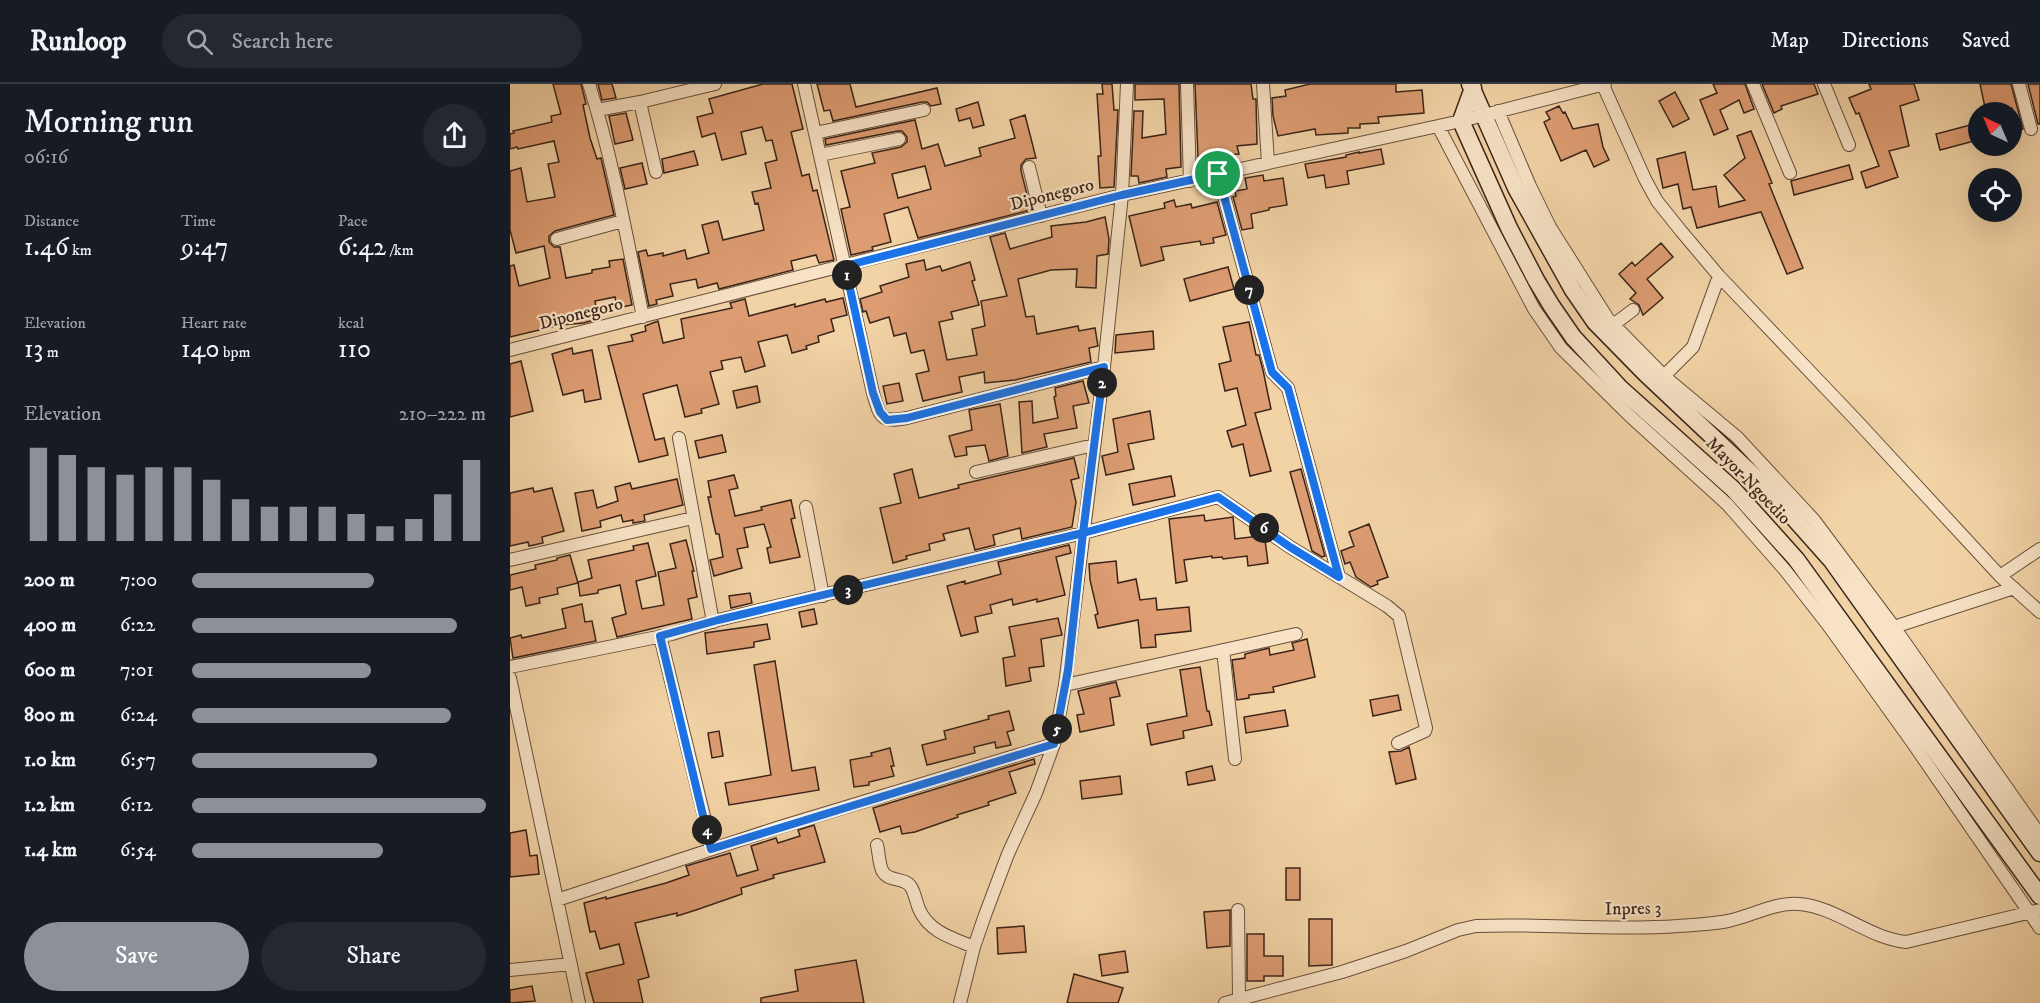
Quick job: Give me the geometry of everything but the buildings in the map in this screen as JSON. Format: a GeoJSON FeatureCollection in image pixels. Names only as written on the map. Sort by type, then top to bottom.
{"type":"FeatureCollection","features":[{"type":"Feature","properties":{"kind":"street"},"geometry":{"type":"LineString","coordinates":[[590,84],[643,317]]}},
{"type":"Feature","properties":{"kind":"street"},"geometry":{"type":"LineString","coordinates":[[597,110],[715,84]]}},
{"type":"Feature","properties":{"kind":"street"},"geometry":{"type":"LineString","coordinates":[[804,84],[873,393],[880,412],[887,420],[907,418],[1104,367]]}},
{"type":"Feature","properties":{"kind":"street"},"geometry":{"type":"LineString","coordinates":[[960,1003],[974,947],[1008,854],[1036,793],[1054,744],[1065,685],[1104,367],[1122,195],[1128,84]]}},
{"type":"Feature","properties":{"kind":"street"},"geometry":{"type":"LineString","coordinates":[[1187,84],[1190,181]]}},
{"type":"Feature","properties":{"kind":"street"},"geometry":{"type":"LineString","coordinates":[[1263,84],[1268,163]]}},
{"type":"Feature","properties":{"kind":"street"},"geometry":{"type":"LineString","coordinates":[[1604,84],[1645,179],[1657,201],[1719,276],[1855,418],[2000,576],[2040,612]]}},
{"type":"Feature","properties":{"kind":"street","name":"Diponegoro"},"geometry":{"type":"LineString","coordinates":[[510,350],[1122,195],[1461,121],[1604,84]]}},
{"type":"Feature","properties":{"kind":"street"},"geometry":{"type":"LineString","coordinates":[[1753,84],[1790,173]]}},
{"type":"Feature","properties":{"kind":"street"},"geometry":{"type":"LineString","coordinates":[[1824,84],[1850,145]]}},
{"type":"Feature","properties":{"kind":"street"},"geometry":{"type":"LineString","coordinates":[[2019,84],[2031,129]]}},
{"type":"Feature","properties":{"kind":"street","name":"Mayor Ngoedio"},"geometry":{"type":"LineString","coordinates":[[1472,86],[1491,113],[1512,179],[1532,218],[1573,290],[1595,322],[1645,373],[1768,489],[1826,554],[2040,853]]}},
{"type":"Feature","properties":{"kind":"street","name":"Mayor Ngoedio"},"geometry":{"type":"LineString","coordinates":[[1472,86],[1461,121],[1509,228],[1536,280],[1573,337],[1620,388],[1733,489],[1796,559],[2040,896]]}},
{"type":"Feature","properties":{"kind":"street"},"geometry":{"type":"LineString","coordinates":[[640,102],[656,172]]}},
{"type":"Feature","properties":{"kind":"street"},"geometry":{"type":"LineString","coordinates":[[815,132],[924,110]]}},
{"type":"Feature","properties":{"kind":"street"},"geometry":{"type":"LineString","coordinates":[[1491,113],[1550,227],[1666,374],[1737,437],[1814,520],[1894,627],[2040,835]]}},
{"type":"Feature","properties":{"kind":"street"},"geometry":{"type":"LineString","coordinates":[[1438,126],[1534,309],[1561,348],[1630,416],[1727,504],[1785,570],[1828,625],[2034,912],[2040,928]]}},
{"type":"Feature","properties":{"kind":"street"},"geometry":{"type":"LineString","coordinates":[[820,155],[899,139]]}},
{"type":"Feature","properties":{"kind":"street"},"geometry":{"type":"LineString","coordinates":[[1029,167],[1041,216]]}},
{"type":"Feature","properties":{"kind":"street"},"geometry":{"type":"LineString","coordinates":[[1218,174],[1272,372],[1288,388],[1339,577]]}},
{"type":"Feature","properties":{"kind":"street"},"geometry":{"type":"LineString","coordinates":[[557,239],[623,221]]}},
{"type":"Feature","properties":{"kind":"street"},"geometry":{"type":"LineString","coordinates":[[1666,374],[1686,355],[1698,334],[1719,276]]}},
{"type":"Feature","properties":{"kind":"street"},"geometry":{"type":"LineString","coordinates":[[1573,337],[1595,322]]}},
{"type":"Feature","properties":{"kind":"street"},"geometry":{"type":"LineString","coordinates":[[679,438],[713,622]]}},
{"type":"Feature","properties":{"kind":"street"},"geometry":{"type":"LineString","coordinates":[[976,472],[1094,445]]}},
{"type":"Feature","properties":{"kind":"street"},"geometry":{"type":"LineString","coordinates":[[510,667],[660,636],[1083,533],[1218,497],[1290,547],[1387,606],[1399,616],[1426,729],[1398,743]]}},
{"type":"Feature","properties":{"kind":"street"},"geometry":{"type":"LineString","coordinates":[[806,507],[823,596]]}},
{"type":"Feature","properties":{"kind":"street"},"geometry":{"type":"LineString","coordinates":[[510,560],[693,518]]}},
{"type":"Feature","properties":{"kind":"street"},"geometry":{"type":"LineString","coordinates":[[2000,576],[2040,549]]}},
{"type":"Feature","properties":{"kind":"street"},"geometry":{"type":"LineString","coordinates":[[1894,627],[2014,588]]}},
{"type":"Feature","properties":{"kind":"street"},"geometry":{"type":"LineString","coordinates":[[1065,685],[1296,634]]}},
{"type":"Feature","properties":{"kind":"street"},"geometry":{"type":"LineString","coordinates":[[660,636],[711,849]]}},
{"type":"Feature","properties":{"kind":"street"},"geometry":{"type":"LineString","coordinates":[[1223,650],[1235,759]]}},
{"type":"Feature","properties":{"kind":"street"},"geometry":{"type":"LineString","coordinates":[[510,678],[579,1003]]}},
{"type":"Feature","properties":{"kind":"street"},"geometry":{"type":"LineString","coordinates":[[510,746],[524,744]]}},
{"type":"Feature","properties":{"kind":"street"},"geometry":{"type":"LineString","coordinates":[[557,900],[711,849],[1054,744]]}},
{"type":"Feature","properties":{"kind":"street"},"geometry":{"type":"LineString","coordinates":[[877,845],[882,872],[888,877],[911,886],[928,924],[942,934],[974,947]]}},
{"type":"Feature","properties":{"kind":"street","name":"Inpres 3"},"geometry":{"type":"LineString","coordinates":[[1225,1003],[1342,972],[1406,951],[1458,930],[1476,926],[1617,929],[1679,926],[1726,921],[1787,903],[1800,904],[1834,914],[1891,940],[1906,942],[2034,912]]}},
{"type":"Feature","properties":{"kind":"street"},"geometry":{"type":"LineString","coordinates":[[1238,910],[1239,998]]}},
{"type":"Feature","properties":{"kind":"street"},"geometry":{"type":"LineString","coordinates":[[510,970],[571,964]]}},
{"type":"Feature","properties":{"kind":"route"},"geometry":{"type":"LineString","coordinates":[[1218,174],[1122,195],[845,266],[873,393],[880,412],[887,420],[907,418],[1104,367],[1083,533],[718,620],[660,636],[711,849],[1054,744],[1068,670],[1083,533],[1218,497],[1290,547],[1339,577],[1288,388],[1272,372],[1218,174]]}}]}
